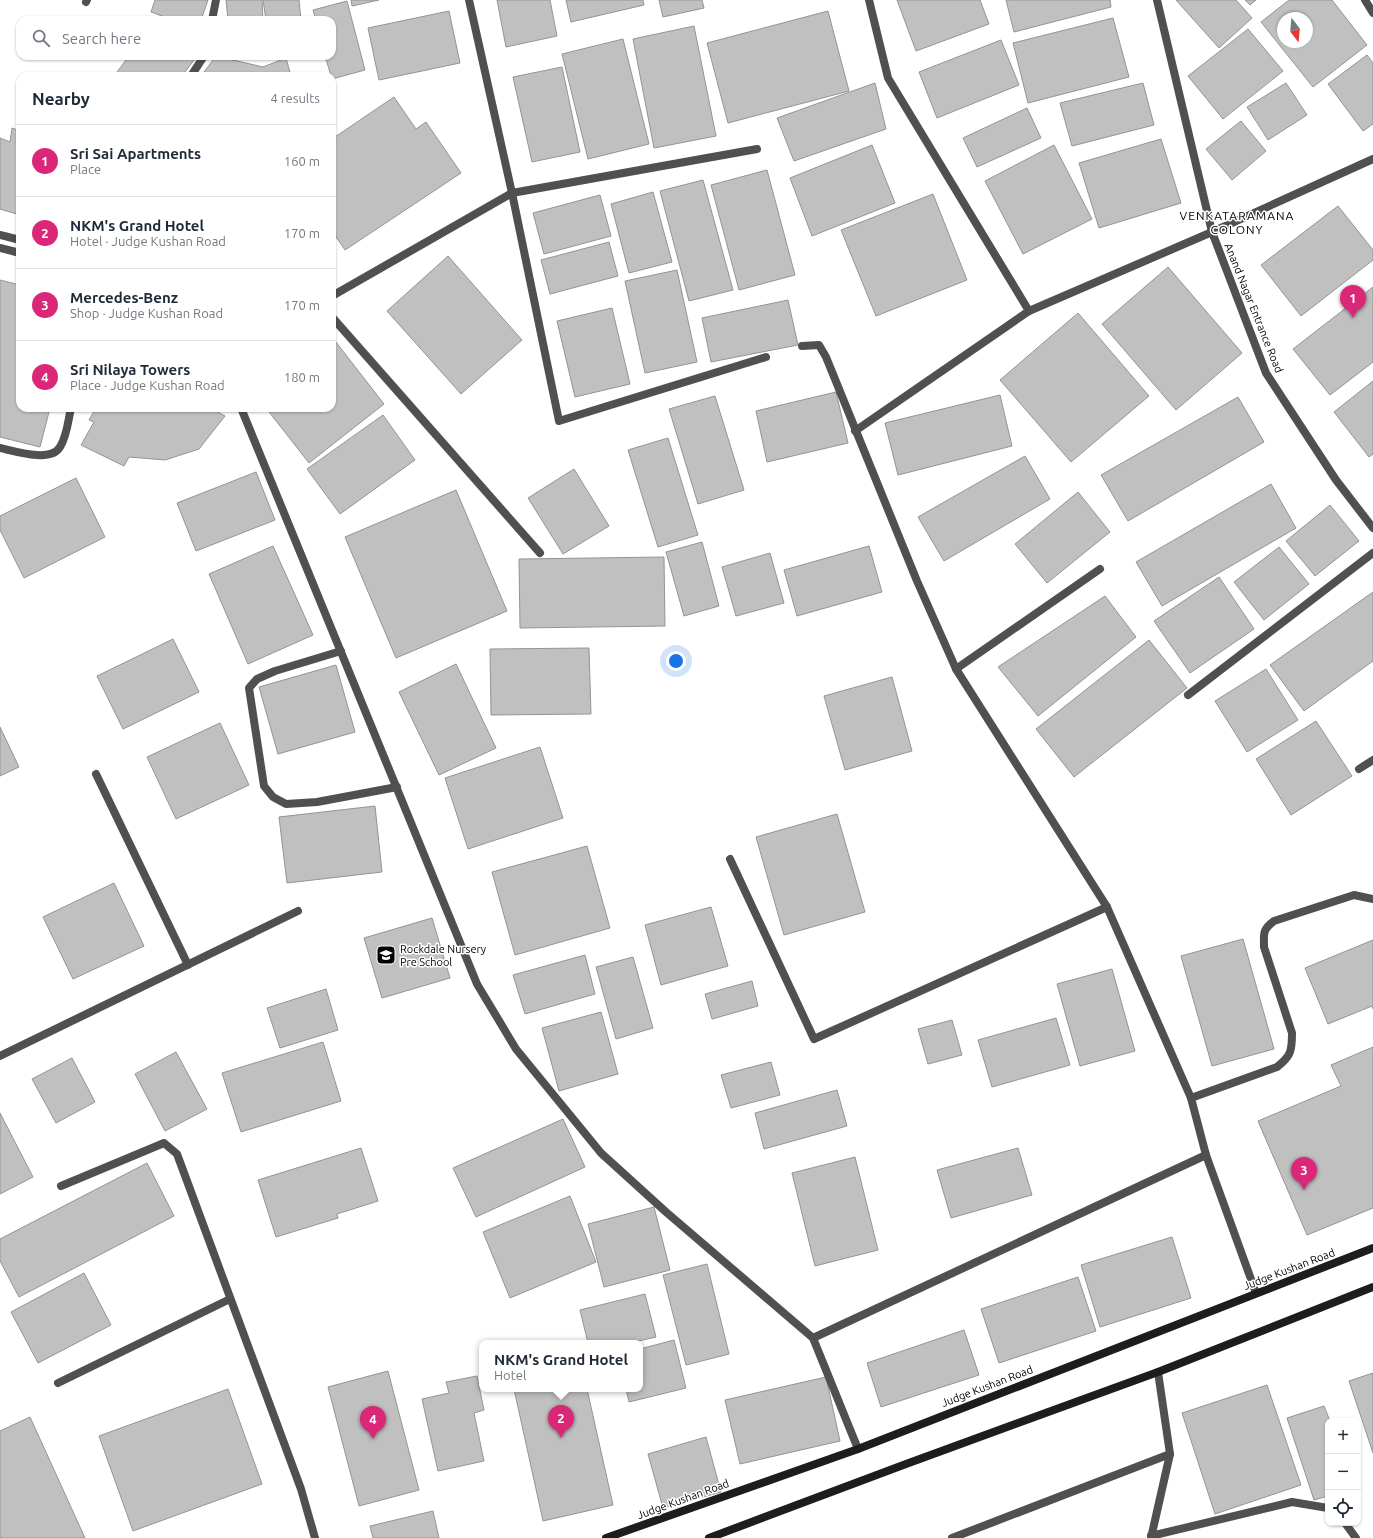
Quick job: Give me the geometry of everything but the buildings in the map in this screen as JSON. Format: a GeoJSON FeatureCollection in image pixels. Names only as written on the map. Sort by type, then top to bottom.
{"type":"FeatureCollection","features":[{"type":"Feature","properties":{"kind":"main road","name":"Judge Kushan Road"},"geometry":{"type":"LineString","coordinates":[[606,1538],[858,1449],[1373,1248]]}},
{"type":"Feature","properties":{"kind":"main road"},"geometry":{"type":"LineString","coordinates":[[709,1538],[1158,1372],[1373,1287]]}},
{"type":"Feature","properties":{"kind":"street"},"geometry":{"type":"LineString","coordinates":[[213,16],[216,0]]}},
{"type":"Feature","properties":{"kind":"street"},"geometry":{"type":"LineString","coordinates":[[469,0],[512,193],[560,421],[766,357]]}},
{"type":"Feature","properties":{"kind":"street"},"geometry":{"type":"LineString","coordinates":[[869,0],[888,78],[1029,311]]}},
{"type":"Feature","properties":{"kind":"street","name":"Anand Nagar Entrance Road"},"geometry":{"type":"LineString","coordinates":[[1157,0],[1212,232],[1266,373],[1336,480],[1373,528]]}},
{"type":"Feature","properties":{"kind":"street"},"geometry":{"type":"LineString","coordinates":[[1365,0],[1373,13]]}},
{"type":"Feature","properties":{"kind":"street"},"geometry":{"type":"LineString","coordinates":[[194,72],[201,60]]}},
{"type":"Feature","properties":{"kind":"street"},"geometry":{"type":"LineString","coordinates":[[336,294],[512,193],[757,149]]}},
{"type":"Feature","properties":{"kind":"street"},"geometry":{"type":"LineString","coordinates":[[855,432],[1029,311],[1212,232],[1373,159]]}},
{"type":"Feature","properties":{"kind":"street"},"geometry":{"type":"LineString","coordinates":[[0,235],[16,239]]}},
{"type":"Feature","properties":{"kind":"street"},"geometry":{"type":"LineString","coordinates":[[0,248],[16,252]]}},
{"type":"Feature","properties":{"kind":"street"},"geometry":{"type":"LineString","coordinates":[[336,323],[540,553]]}},
{"type":"Feature","properties":{"kind":"street"},"geometry":{"type":"LineString","coordinates":[[802,346],[819,345],[826,357],[855,432],[917,581],[956,669],[1107,907],[1191,1098],[1206,1155],[1256,1293]]}},
{"type":"Feature","properties":{"kind":"street"},"geometry":{"type":"LineString","coordinates":[[0,448],[39,456],[49,455],[59,449],[64,437],[70,412]]}},
{"type":"Feature","properties":{"kind":"street"},"geometry":{"type":"LineString","coordinates":[[243,412],[477,984],[516,1049],[602,1153],[666,1212],[813,1338],[858,1449]]}},
{"type":"Feature","properties":{"kind":"street"},"geometry":{"type":"LineString","coordinates":[[1188,695],[1373,553]]}},
{"type":"Feature","properties":{"kind":"street"},"geometry":{"type":"LineString","coordinates":[[956,669],[1100,569]]}},
{"type":"Feature","properties":{"kind":"street"},"geometry":{"type":"LineString","coordinates":[[341,651],[275,671],[257,679],[249,688],[264,786],[273,797],[286,804],[317,802],[397,787]]}},
{"type":"Feature","properties":{"kind":"street"},"geometry":{"type":"LineString","coordinates":[[1359,769],[1373,760]]}},
{"type":"Feature","properties":{"kind":"street"},"geometry":{"type":"LineString","coordinates":[[96,774],[188,965]]}},
{"type":"Feature","properties":{"kind":"street"},"geometry":{"type":"LineString","coordinates":[[730,859],[814,1039],[1107,907]]}},
{"type":"Feature","properties":{"kind":"street"},"geometry":{"type":"LineString","coordinates":[[1191,1098],[1277,1067],[1289,1058],[1292,1046],[1292,1033],[1264,947],[1266,927],[1274,921],[1354,895],[1373,900]]}},
{"type":"Feature","properties":{"kind":"street"},"geometry":{"type":"LineString","coordinates":[[0,1056],[298,911]]}},
{"type":"Feature","properties":{"kind":"street"},"geometry":{"type":"LineString","coordinates":[[61,1186],[164,1143],[177,1154],[300,1489],[315,1538]]}},
{"type":"Feature","properties":{"kind":"street"},"geometry":{"type":"LineString","coordinates":[[813,1338],[1206,1155]]}},
{"type":"Feature","properties":{"kind":"street"},"geometry":{"type":"LineString","coordinates":[[58,1383],[230,1299]]}},
{"type":"Feature","properties":{"kind":"street"},"geometry":{"type":"LineString","coordinates":[[1158,1372],[1170,1454],[1151,1537],[1292,1502],[1325,1508]]}},
{"type":"Feature","properties":{"kind":"street"},"geometry":{"type":"LineString","coordinates":[[952,1538],[1170,1454]]}},
{"type":"Feature","properties":{"kind":"street"},"geometry":{"type":"LineString","coordinates":[[1348,1526],[1356,1538]]}},
{"type":"Feature","properties":{"kind":"place","name":"Sri Sai Apartments"},"geometry":{"type":"Point","coordinates":[1353,318]}},
{"type":"Feature","properties":{"kind":"place","name":"Rockdale Nursery Pre School"},"geometry":{"type":"Point","coordinates":[386,955]}},
{"type":"Feature","properties":{"kind":"place","name":"Mercedes-Benz"},"geometry":{"type":"Point","coordinates":[1304,1190]}},
{"type":"Feature","properties":{"kind":"place","name":"NKM's Grand Hotel"},"geometry":{"type":"Point","coordinates":[561,1438]}},
{"type":"Feature","properties":{"kind":"place","name":"Sri Nilaya Towers"},"geometry":{"type":"Point","coordinates":[373,1439]}},
{"type":"Feature","properties":{"kind":"district","name":"VENKATARAMANA COLONY"},"geometry":{"type":"Point","coordinates":[1237,222]}}]}
